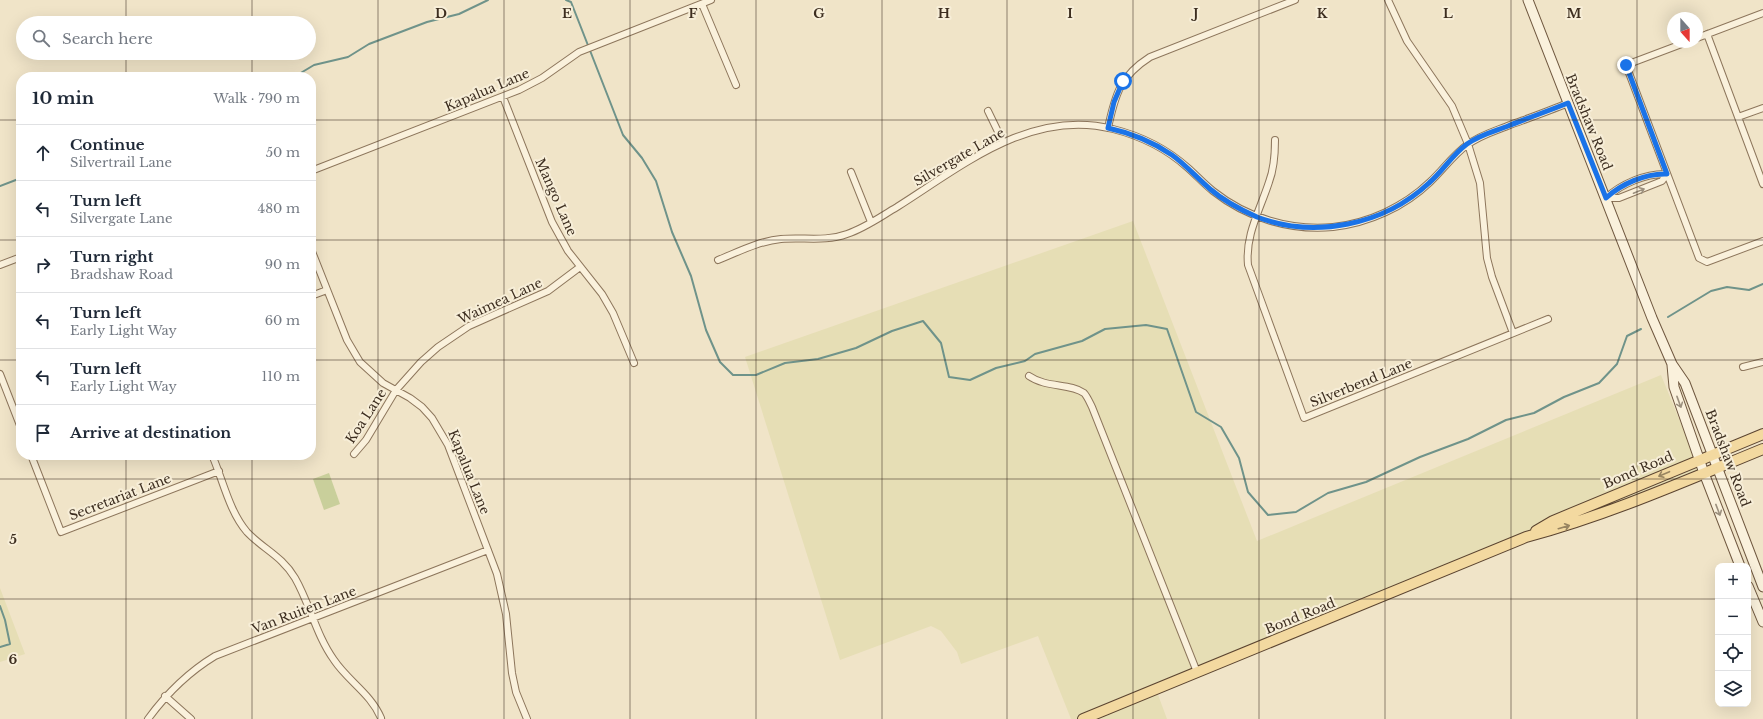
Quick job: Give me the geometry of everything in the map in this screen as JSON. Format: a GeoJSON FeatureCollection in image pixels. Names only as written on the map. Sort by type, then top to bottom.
{"type":"FeatureCollection","features":[{"type":"Feature","properties":{"kind":"main road","name":"Bradshaw Road"},"geometry":{"type":"LineString","coordinates":[[1528,0],[1672,364],[1685,383],[1763,587]]}},
{"type":"Feature","properties":{"kind":"main road","name":"Bradshaw Road"},"geometry":{"type":"LineString","coordinates":[[1672,364],[1674,387],[1704,473],[1739,563]]}},
{"type":"Feature","properties":{"kind":"main road","name":"Bond Road"},"geometry":{"type":"LineString","coordinates":[[1526,537],[1553,521],[1763,434]]}},
{"type":"Feature","properties":{"kind":"main road","name":"Bond Road"},"geometry":{"type":"LineString","coordinates":[[1083,719],[1526,537],[1620,508],[1763,449]]}},
{"type":"Feature","properties":{"kind":"main road"},"geometry":{"type":"LineString","coordinates":[[1580,521],[1585,513],[1612,501],[1630,488]]}},
{"type":"Feature","properties":{"kind":"main road"},"geometry":{"type":"LineString","coordinates":[[1751,593],[1763,622]]}},
{"type":"Feature","properties":{"kind":"street","name":"Kapalua Lane"},"geometry":{"type":"LineString","coordinates":[[316,169],[503,97],[531,85],[579,52],[711,0]]}},
{"type":"Feature","properties":{"kind":"street"},"geometry":{"type":"LineString","coordinates":[[1108,128],[1117,91],[1123,81],[1139,64],[1150,57],[1295,0]]}},
{"type":"Feature","properties":{"kind":"street"},"geometry":{"type":"LineString","coordinates":[[1388,0],[1407,41],[1452,106],[1468,144],[1480,183],[1487,258],[1492,277],[1513,333]]}},
{"type":"Feature","properties":{"kind":"street"},"geometry":{"type":"LineString","coordinates":[[702,4],[736,85]]}},
{"type":"Feature","properties":{"kind":"street"},"geometry":{"type":"LineString","coordinates":[[1703,36],[1763,13]]}},
{"type":"Feature","properties":{"kind":"street"},"geometry":{"type":"LineString","coordinates":[[1707,34],[1763,184]]}},
{"type":"Feature","properties":{"kind":"street"},"geometry":{"type":"LineString","coordinates":[[1671,48],[1626,65],[1699,258],[1707,262],[1763,241]]}},
{"type":"Feature","properties":{"kind":"street","name":"Mango Lane"},"geometry":{"type":"LineString","coordinates":[[503,97],[552,222],[568,251],[602,294],[613,313],[634,363]]}},
{"type":"Feature","properties":{"kind":"street","name":"Silvergate Lane"},"geometry":{"type":"LineString","coordinates":[[718,260],[760,244],[778,240],[832,239],[857,231],[1003,142],[1020,135],[1057,126],[1088,125],[1108,128],[1134,135],[1160,148],[1188,168],[1211,190],[1225,200],[1256,216],[1284,224],[1316,227],[1338,226],[1367,220],[1386,212],[1416,194],[1468,144],[1484,135],[1568,103]]}},
{"type":"Feature","properties":{"kind":"street"},"geometry":{"type":"LineString","coordinates":[[1738,117],[1763,108]]}},
{"type":"Feature","properties":{"kind":"street"},"geometry":{"type":"LineString","coordinates":[[988,111],[1003,142]]}},
{"type":"Feature","properties":{"kind":"street"},"geometry":{"type":"LineString","coordinates":[[1256,216],[1270,181],[1274,165],[1275,140]]}},
{"type":"Feature","properties":{"kind":"street"},"geometry":{"type":"LineString","coordinates":[[851,172],[871,222]]}},
{"type":"Feature","properties":{"kind":"street"},"geometry":{"type":"LineString","coordinates":[[1606,198],[1616,188],[1656,173],[1667,174]]}},
{"type":"Feature","properties":{"kind":"street"},"geometry":{"type":"LineString","coordinates":[[1606,198],[1619,198],[1662,181],[1667,174]]}},
{"type":"Feature","properties":{"kind":"street","name":"Silverbend Lane"},"geometry":{"type":"LineString","coordinates":[[1256,216],[1248,243],[1247,255],[1250,274],[1304,418],[1548,319]]}},
{"type":"Feature","properties":{"kind":"street"},"geometry":{"type":"LineString","coordinates":[[0,265],[16,259]]}},
{"type":"Feature","properties":{"kind":"street","name":"Kapalua Lane"},"geometry":{"type":"LineString","coordinates":[[316,262],[347,340],[356,356],[371,373],[422,407],[441,431],[488,550],[504,598],[512,673],[516,692],[527,719]]}},
{"type":"Feature","properties":{"kind":"street","name":"Waimea Lane"},"geometry":{"type":"LineString","coordinates":[[396,390],[421,362],[456,334],[489,316],[548,291],[580,267]]}},
{"type":"Feature","properties":{"kind":"street"},"geometry":{"type":"LineString","coordinates":[[316,294],[327,290]]}},
{"type":"Feature","properties":{"kind":"street"},"geometry":{"type":"LineString","coordinates":[[1743,367],[1763,362]]}},
{"type":"Feature","properties":{"kind":"street"},"geometry":{"type":"LineString","coordinates":[[0,374],[16,415]]}},
{"type":"Feature","properties":{"kind":"street"},"geometry":{"type":"LineString","coordinates":[[1029,376],[1036,381],[1075,390],[1085,394],[1092,407],[1197,672]]}},
{"type":"Feature","properties":{"kind":"street","name":"Koa Lane"},"geometry":{"type":"LineString","coordinates":[[354,454],[366,440],[396,390]]}},
{"type":"Feature","properties":{"kind":"street","name":"Secretariat Lane"},"geometry":{"type":"LineString","coordinates":[[33,460],[61,532],[219,471]]}},
{"type":"Feature","properties":{"kind":"street"},"geometry":{"type":"LineString","coordinates":[[214,460],[240,522],[254,538],[285,564],[302,591],[322,642],[335,663],[367,694],[381,718]]}},
{"type":"Feature","properties":{"kind":"street","name":"Van Ruiten Lane"},"geometry":{"type":"LineString","coordinates":[[148,719],[165,696],[183,678],[215,656],[488,550]]}},
{"type":"Feature","properties":{"kind":"street"},"geometry":{"type":"LineString","coordinates":[[165,696],[191,719]]}},
{"type":"Feature","properties":{"kind":"shaded area"},"geometry":{"type":"Polygon","coordinates":[[[1133,221],[1257,541],[1661,375],[1700,470],[1157,692],[1167,719],[1071,719],[1038,636],[961,664],[957,652],[941,631],[931,626],[840,660],[745,357],[1133,221]]]}},
{"type":"Feature","properties":{"kind":"shaded area"},"geometry":{"type":"Polygon","coordinates":[[[0,588],[25,654],[0,662],[0,588]]]}},
{"type":"Feature","properties":{"kind":"green space"},"geometry":{"type":"Polygon","coordinates":[[[329,473],[340,504],[324,510],[313,479],[329,473]]]}},
{"type":"Feature","properties":{"kind":"waterway"},"geometry":{"type":"LineString","coordinates":[[302,72],[314,65],[348,57],[369,44],[427,22],[459,14],[488,0]]}},
{"type":"Feature","properties":{"kind":"waterway"},"geometry":{"type":"LineString","coordinates":[[566,0],[571,2],[623,135],[642,158],[656,181],[672,232],[691,276],[706,330],[720,362],[733,375],[756,375],[785,363],[818,359],[856,348],[892,331],[923,321],[941,343],[949,377],[970,380],[996,368],[1025,361],[1035,354],[1082,341],[1105,329],[1146,325],[1167,329],[1196,412],[1221,427],[1239,458],[1248,492],[1268,515],[1296,512],[1328,493],[1366,482],[1420,457],[1468,439],[1506,420],[1534,413],[1564,397],[1599,383],[1617,364],[1627,336],[1641,329]]}},
{"type":"Feature","properties":{"kind":"waterway"},"geometry":{"type":"LineString","coordinates":[[0,186],[16,180]]}},
{"type":"Feature","properties":{"kind":"waterway"},"geometry":{"type":"LineString","coordinates":[[1668,317],[1711,291],[1727,287],[1749,290],[1763,284]]}},
{"type":"Feature","properties":{"kind":"waterway"},"geometry":{"type":"LineString","coordinates":[[0,606],[5,620],[10,644],[0,647]]}},
{"type":"Feature","properties":{"kind":"route"},"geometry":{"type":"LineString","coordinates":[[1123,81],[1117,91],[1108,128],[1134,135],[1160,148],[1188,168],[1211,190],[1240,209],[1267,220],[1284,224],[1301,227],[1333,227],[1367,220],[1386,212],[1416,194],[1439,173],[1455,154],[1468,144],[1484,135],[1568,103],[1606,198],[1616,188],[1656,173],[1667,174],[1626,65]]}}]}
